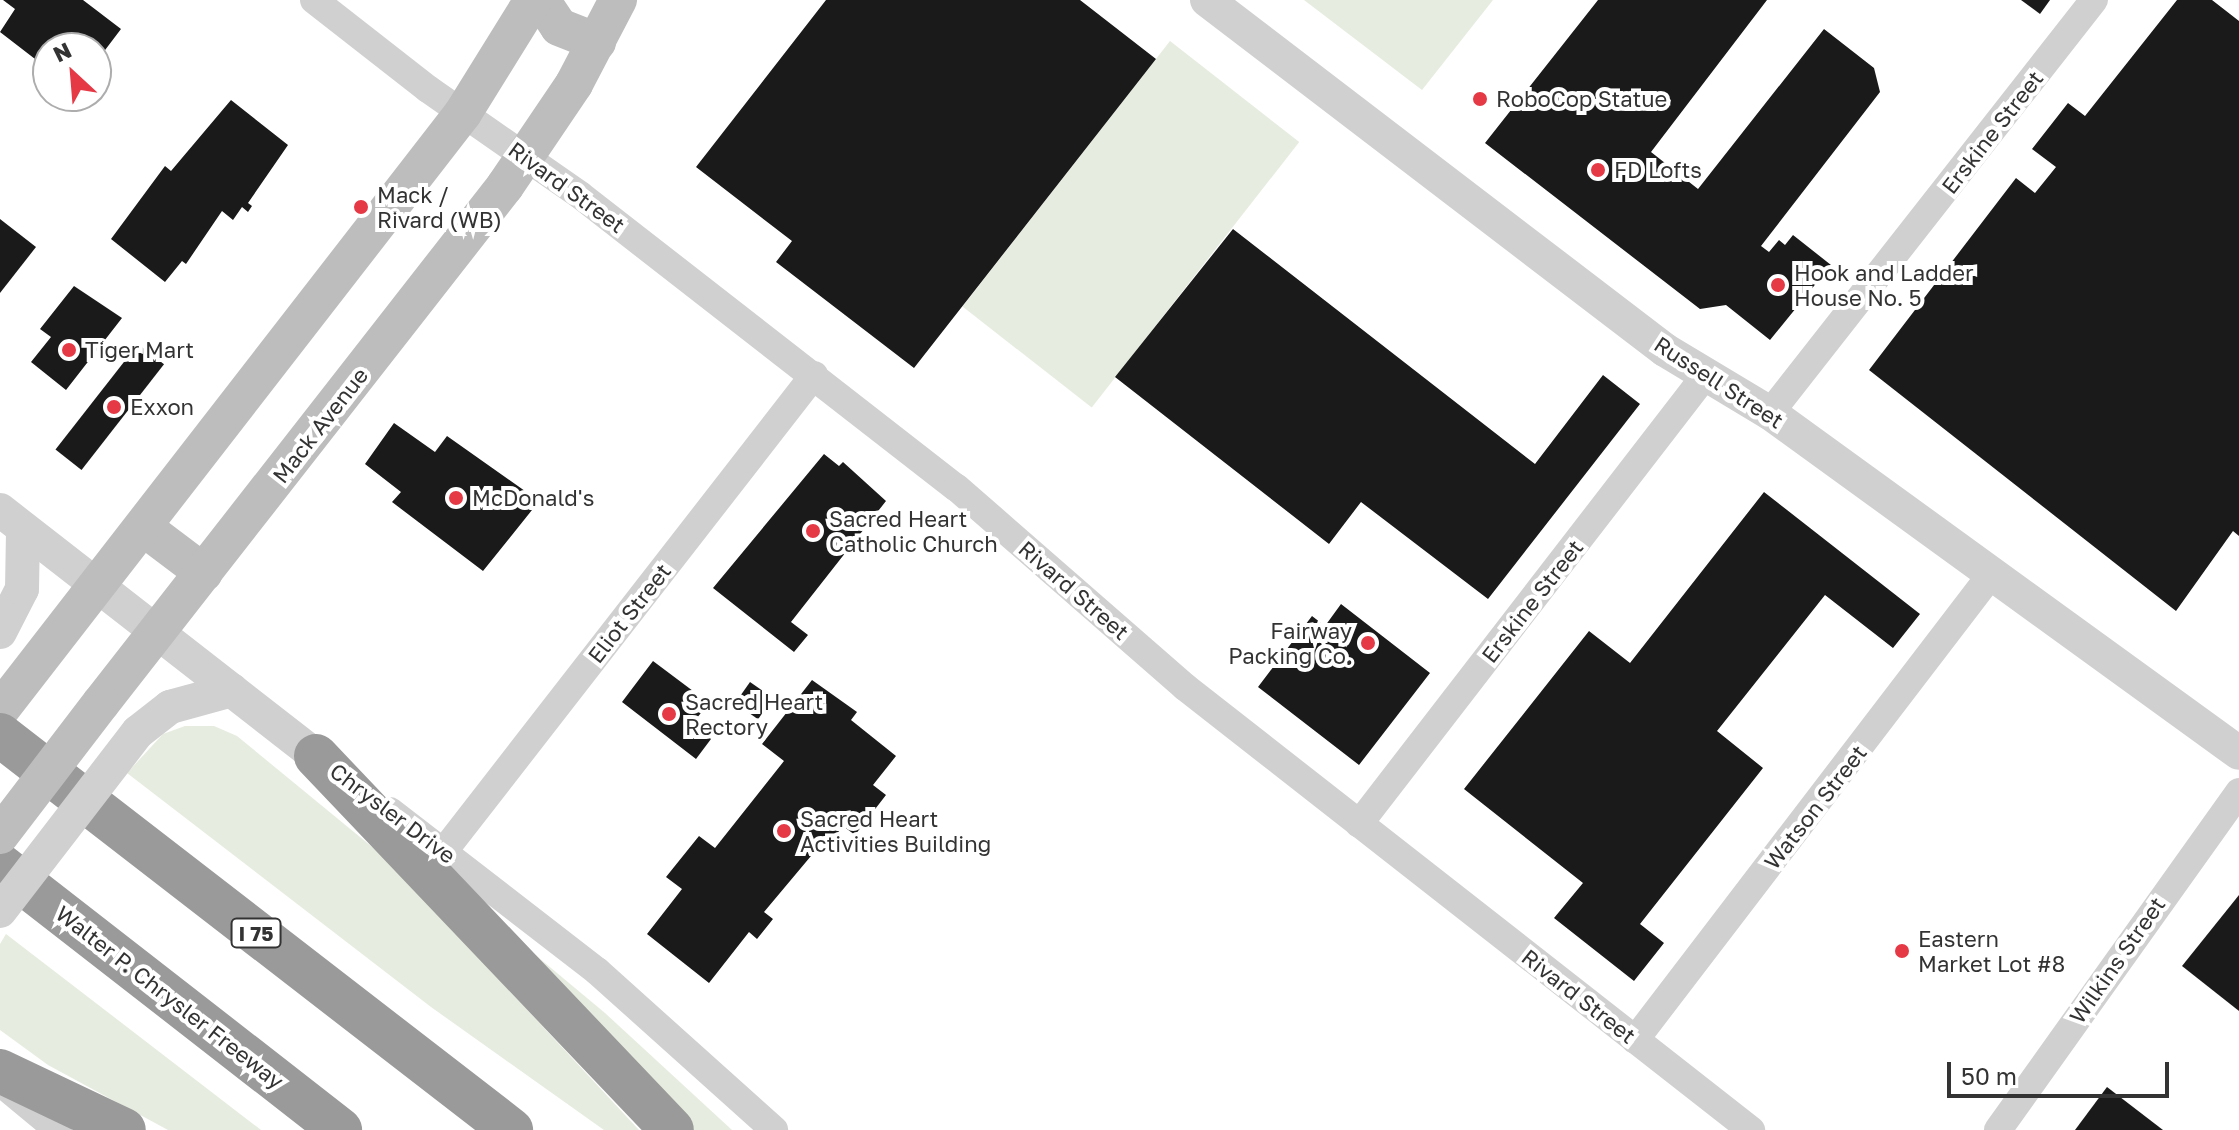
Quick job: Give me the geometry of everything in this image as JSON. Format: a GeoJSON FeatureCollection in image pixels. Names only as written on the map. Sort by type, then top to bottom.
{"type":"FeatureCollection","features":[{"type":"Feature","properties":{"kind":"highway","name":"I 75"},"geometry":{"type":"LineString","coordinates":[[0,735],[511,1130]]}},
{"type":"Feature","properties":{"kind":"highway"},"geometry":{"type":"LineString","coordinates":[[316,756],[672,1130]]}},
{"type":"Feature","properties":{"kind":"highway","name":"Walter P. Chrysler Freeway"},"geometry":{"type":"LineString","coordinates":[[0,865],[340,1130]]}},
{"type":"Feature","properties":{"kind":"highway"},"geometry":{"type":"LineString","coordinates":[[0,1071],[124,1130]]}},
{"type":"Feature","properties":{"kind":"main road"},"geometry":{"type":"LineString","coordinates":[[0,710],[463,113],[533,0]]}},
{"type":"Feature","properties":{"kind":"main road"},"geometry":{"type":"LineString","coordinates":[[541,0],[559,27],[597,42]]}},
{"type":"Feature","properties":{"kind":"main road","name":"Mack Avenue"},"geometry":{"type":"LineString","coordinates":[[0,835],[527,157],[597,42],[618,0]]}},
{"type":"Feature","properties":{"kind":"main road"},"geometry":{"type":"LineString","coordinates":[[143,527],[204,573]]}},
{"type":"Feature","properties":{"kind":"street","name":"Rivard Street"},"geometry":{"type":"LineString","coordinates":[[314,0],[814,375],[957,488],[1185,687],[1751,1130]]}},
{"type":"Feature","properties":{"kind":"street","name":"Russell Street"},"geometry":{"type":"LineString","coordinates":[[1207,0],[1704,377],[1770,413],[2239,753]]}},
{"type":"Feature","properties":{"kind":"street","name":"Erskine Street"},"geometry":{"type":"LineString","coordinates":[[1770,413],[2094,0]]}},
{"type":"Feature","properties":{"kind":"street","name":"Eliot Street"},"geometry":{"type":"LineString","coordinates":[[444,851],[814,375]]}},
{"type":"Feature","properties":{"kind":"street","name":"Erskine Street"},"geometry":{"type":"LineString","coordinates":[[1359,824],[1704,377]]}},
{"type":"Feature","properties":{"kind":"street","name":"Chrysler Drive"},"geometry":{"type":"LineString","coordinates":[[12,520],[597,971],[774,1130]]}},
{"type":"Feature","properties":{"kind":"street"},"geometry":{"type":"LineString","coordinates":[[2,629],[22,589],[12,520]]}},
{"type":"Feature","properties":{"kind":"street","name":"Watson Street"},"geometry":{"type":"LineString","coordinates":[[1635,1040],[1993,572]]}},
{"type":"Feature","properties":{"kind":"street"},"geometry":{"type":"LineString","coordinates":[[0,911],[138,732],[170,707],[232,690]]}},
{"type":"Feature","properties":{"kind":"street","name":"Wilkins Street"},"geometry":{"type":"LineString","coordinates":[[1998,1130],[2239,792]]}},
{"type":"Feature","properties":{"kind":"street"},"geometry":{"type":"LineString","coordinates":[[0,1083],[58,1130]]}},
{"type":"Feature","properties":{"kind":"shaded area"},"geometry":{"type":"Polygon","coordinates":[[[1304,0],[1493,0],[1422,90],[1304,0]]]}},
{"type":"Feature","properties":{"kind":"shaded area"},"geometry":{"type":"Polygon","coordinates":[[[1170,41],[1299,142],[1092,408],[963,307],[1170,41]]]}},
{"type":"Feature","properties":{"kind":"shaded area"},"geometry":{"type":"Polygon","coordinates":[[[185,726],[214,726],[237,736],[388,860],[639,1130],[604,1130],[431,1007],[127,773],[163,734],[185,726]]]}},
{"type":"Feature","properties":{"kind":"shaded area"},"geometry":{"type":"Polygon","coordinates":[[[6,934],[261,1130],[168,1130],[48,1065],[0,1030],[0,944],[6,934]]]}},
{"type":"Feature","properties":{"kind":"shaded area"},"geometry":{"type":"Polygon","coordinates":[[[515,938],[605,1013],[732,1130],[688,1130],[515,938]]]}},
{"type":"Feature","properties":{"kind":"building"},"geometry":{"type":"Polygon","coordinates":[[[3,0],[83,0],[121,29],[112,41],[112,32],[32,32],[32,57],[0,32],[15,9],[3,0]]]}},
{"type":"Feature","properties":{"kind":"building"},"geometry":{"type":"Polygon","coordinates":[[[826,0],[1080,0],[1156,59],[914,368],[776,262],[792,241],[696,167],[826,0]]]}},
{"type":"Feature","properties":{"kind":"building","name":"FD Lofts"},"geometry":{"type":"Polygon","coordinates":[[[1598,0],[1767,0],[1651,152],[1698,189],[1824,29],[1874,68],[1880,92],[1761,246],[1769,252],[1779,240],[1785,245],[1793,235],[1831,265],[1770,340],[1726,305],[1700,309],[1485,143],[1598,0]]]}},
{"type":"Feature","properties":{"kind":"building"},"geometry":{"type":"Polygon","coordinates":[[[2021,0],[2050,0],[2040,14],[2021,0]]]}},
{"type":"Feature","properties":{"kind":"building"},"geometry":{"type":"Polygon","coordinates":[[[2177,0],[2212,0],[2239,21],[2239,536],[2233,531],[2176,611],[1869,370],[2016,178],[2035,193],[2056,167],[2032,149],[2068,103],[2085,116],[2177,0]]]}},
{"type":"Feature","properties":{"kind":"building"},"geometry":{"type":"Polygon","coordinates":[[[231,100],[288,145],[248,203],[252,206],[248,212],[242,207],[233,220],[222,211],[186,264],[182,261],[165,282],[111,239],[165,166],[171,171],[231,100]]]}},
{"type":"Feature","properties":{"kind":"building"},"geometry":{"type":"Polygon","coordinates":[[[0,219],[36,247],[0,293],[0,219]]]}},
{"type":"Feature","properties":{"kind":"building"},"geometry":{"type":"Polygon","coordinates":[[[1233,229],[1535,464],[1603,375],[1640,404],[1488,599],[1361,502],[1329,544],[1115,377],[1233,229]]]}},
{"type":"Feature","properties":{"kind":"building","name":"Tiger Mart"},"geometry":{"type":"Polygon","coordinates":[[[74,286],[122,318],[66,390],[31,362],[51,337],[40,329],[74,286]]]}},
{"type":"Feature","properties":{"kind":"building"},"geometry":{"type":"Polygon","coordinates":[[[138,344],[164,364],[82,470],[56,450],[138,344]]]}},
{"type":"Feature","properties":{"kind":"building"},"geometry":{"type":"Polygon","coordinates":[[[394,423],[435,452],[447,436],[532,496],[532,510],[483,571],[392,502],[401,492],[365,464],[394,423]]]}},
{"type":"Feature","properties":{"kind":"building","name":"Sacred Heart Catholic Church"},"geometry":{"type":"Polygon","coordinates":[[[824,454],[839,466],[843,462],[886,501],[791,622],[808,635],[794,652],[713,588],[824,454]]]}},
{"type":"Feature","properties":{"kind":"building"},"geometry":{"type":"Polygon","coordinates":[[[1764,492],[1920,614],[1893,648],[1825,595],[1717,731],[1763,768],[1640,924],[1664,943],[1634,981],[1554,918],[1583,883],[1464,789],[1589,631],[1630,663],[1764,492]]]}},
{"type":"Feature","properties":{"kind":"building"},"geometry":{"type":"Polygon","coordinates":[[[1341,604],[1430,673],[1359,765],[1258,687],[1312,616],[1325,626],[1341,604]]]}},
{"type":"Feature","properties":{"kind":"building","name":"Sacred Heart Rectory"},"geometry":{"type":"Polygon","coordinates":[[[653,661],[709,703],[692,724],[711,739],[696,759],[622,702],[653,661]]]}},
{"type":"Feature","properties":{"kind":"building","name":"Sacred Heart Activities Building"},"geometry":{"type":"Polygon","coordinates":[[[812,680],[857,712],[851,720],[896,756],[873,785],[886,795],[855,835],[843,826],[821,854],[816,850],[764,912],[773,919],[757,939],[749,932],[709,983],[647,934],[682,889],[666,877],[699,836],[715,848],[784,761],[762,744],[812,680]]]}},
{"type":"Feature","properties":{"kind":"building"},"geometry":{"type":"Polygon","coordinates":[[[750,682],[773,698],[758,719],[735,703],[750,682]]]}},
{"type":"Feature","properties":{"kind":"building"},"geometry":{"type":"Polygon","coordinates":[[[2239,895],[2239,1011],[2182,966],[2239,895]]]}},
{"type":"Feature","properties":{"kind":"building"},"geometry":{"type":"Polygon","coordinates":[[[2107,1087],[2163,1130],[2075,1130],[2107,1087]]]}},
{"type":"Feature","properties":{"kind":"place","name":"RoboCop Statue"},"geometry":{"type":"Point","coordinates":[1480,99]}},
{"type":"Feature","properties":{"kind":"place","name":"FD Lofts"},"geometry":{"type":"Point","coordinates":[1598,170]}},
{"type":"Feature","properties":{"kind":"place","name":"Mack / Rivard (WB)"},"geometry":{"type":"Point","coordinates":[361,207]}},
{"type":"Feature","properties":{"kind":"place","name":"Hook and Ladder House No. 5"},"geometry":{"type":"Point","coordinates":[1778,285]}},
{"type":"Feature","properties":{"kind":"place","name":"Tiger Mart"},"geometry":{"type":"Point","coordinates":[69,350]}},
{"type":"Feature","properties":{"kind":"place","name":"Exxon"},"geometry":{"type":"Point","coordinates":[114,407]}},
{"type":"Feature","properties":{"kind":"place","name":"McDonald's"},"geometry":{"type":"Point","coordinates":[456,498]}},
{"type":"Feature","properties":{"kind":"place","name":"Sacred Heart Catholic Church"},"geometry":{"type":"Point","coordinates":[813,531]}},
{"type":"Feature","properties":{"kind":"place","name":"Fairway Packing Co."},"geometry":{"type":"Point","coordinates":[1368,643]}},
{"type":"Feature","properties":{"kind":"place","name":"Sacred Heart Rectory"},"geometry":{"type":"Point","coordinates":[669,714]}},
{"type":"Feature","properties":{"kind":"place","name":"Sacred Heart Activities Building"},"geometry":{"type":"Point","coordinates":[784,831]}},
{"type":"Feature","properties":{"kind":"place","name":"Eastern Market Lot #8"},"geometry":{"type":"Point","coordinates":[1902,951]}}]}
